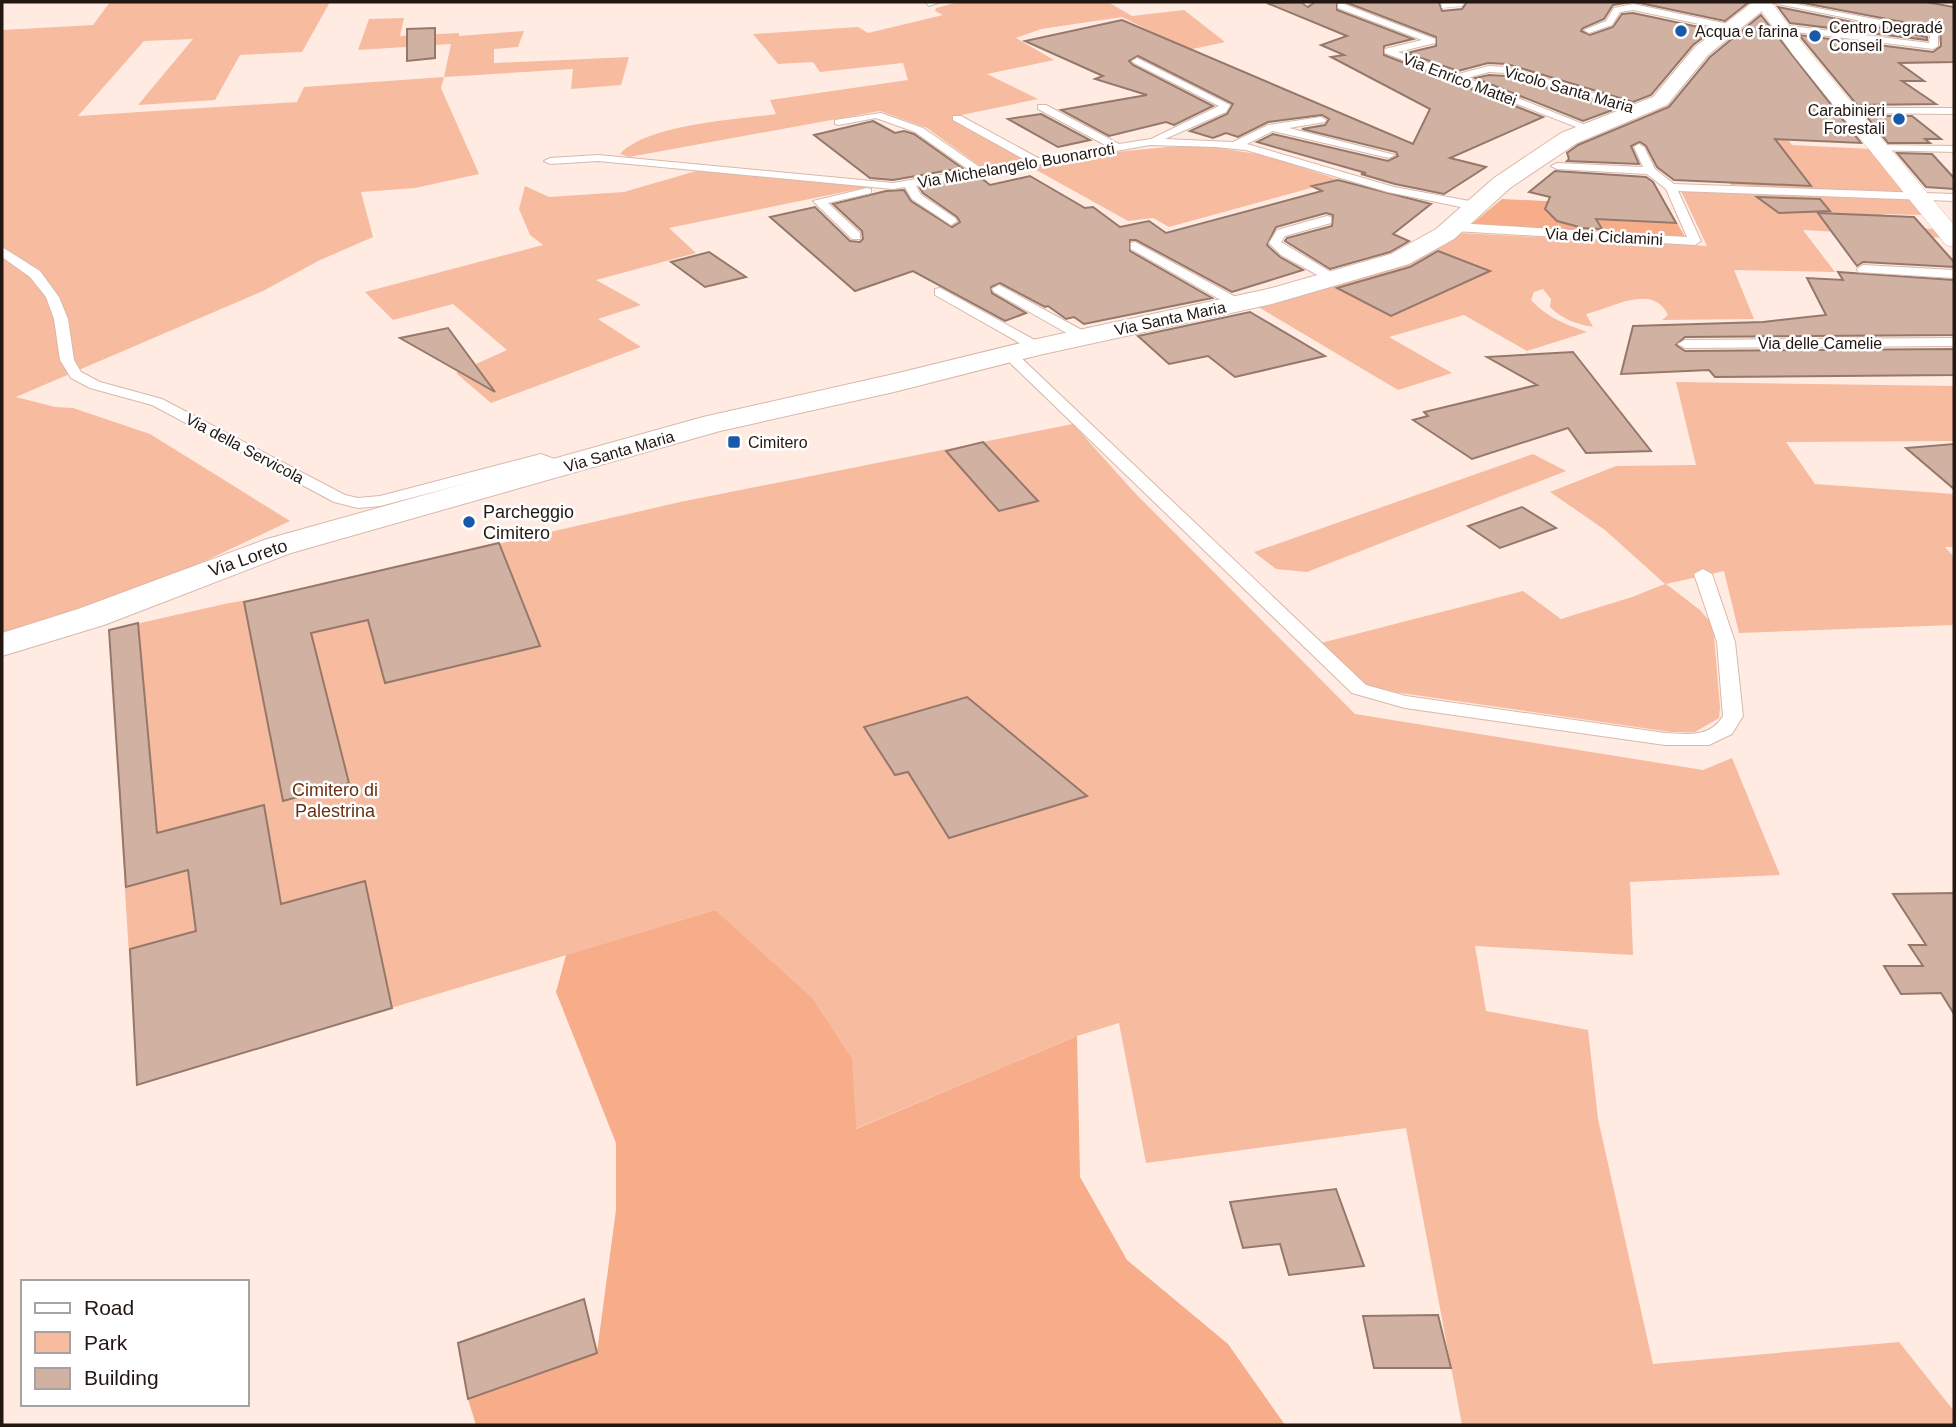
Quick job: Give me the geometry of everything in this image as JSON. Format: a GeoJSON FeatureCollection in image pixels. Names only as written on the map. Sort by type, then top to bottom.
{"type":"FeatureCollection","features":[{"type":"Feature","properties":{"kind":"street","name":"Via Santa Maria"},"geometry":{"type":"LineString","coordinates":[[500,484],[751,414],[894,383],[1037,347],[1238,304],[1393,262],[1454,227],[1509,177],[1588,128],[1642,109],[1665,97],[1683,69],[1728,27],[1763,2]]}},
{"type":"Feature","properties":{"kind":"street"},"geometry":{"type":"LineString","coordinates":[[1763,2],[1954,240]]}},
{"type":"Feature","properties":{"kind":"street","name":"Via Loreto"},"geometry":{"type":"LineString","coordinates":[[2,645],[91,617],[269,549],[500,484]]}},
{"type":"Feature","properties":{"kind":"lane"},"geometry":{"type":"LineString","coordinates":[[1772,2],[1935,33],[1933,46],[1783,28]]}},
{"type":"Feature","properties":{"kind":"lane","name":"Via Enrico Mattei"},"geometry":{"type":"LineString","coordinates":[[1341,6],[1432,41],[1388,51],[1588,128]]}},
{"type":"Feature","properties":{"kind":"lane"},"geometry":{"type":"LineString","coordinates":[[1589,30],[1609,23],[1617,10],[1633,7],[1728,27]]}},
{"type":"Feature","properties":{"kind":"lane"},"geometry":{"type":"LineString","coordinates":[[1853,37],[1859,18]]}},
{"type":"Feature","properties":{"kind":"lane"},"geometry":{"type":"LineString","coordinates":[[1137,61],[1212,96],[1225,105],[1222,110],[1150,142]]}},
{"type":"Feature","properties":{"kind":"lane","name":"Vicolo Santa Maria"},"geometry":{"type":"LineString","coordinates":[[1455,78],[1489,69],[1507,70],[1642,109]]}},
{"type":"Feature","properties":{"kind":"lane"},"geometry":{"type":"LineString","coordinates":[[1042,107],[1117,148]]}},
{"type":"Feature","properties":{"kind":"lane"},"geometry":{"type":"LineString","coordinates":[[1850,111],[1954,111]]}},
{"type":"Feature","properties":{"kind":"lane"},"geometry":{"type":"LineString","coordinates":[[839,122],[877,116],[919,130],[980,172]]}},
{"type":"Feature","properties":{"kind":"lane"},"geometry":{"type":"LineString","coordinates":[[957,118],[1037,162]]}},
{"type":"Feature","properties":{"kind":"lane"},"geometry":{"type":"LineString","coordinates":[[1234,146],[1272,127],[1321,120]]}},
{"type":"Feature","properties":{"kind":"lane"},"geometry":{"type":"LineString","coordinates":[[1272,127],[1389,155]]}},
{"type":"Feature","properties":{"kind":"lane","name":"Via Michelangelo Buonarroti"},"geometry":{"type":"LineString","coordinates":[[550,161],[598,158],[892,186],[1150,142],[1234,146],[1290,158],[1392,190],[1475,206]]}},
{"type":"Feature","properties":{"kind":"lane","name":"Via dei Ciclamini"},"geometry":{"type":"LineString","coordinates":[[1454,227],[1695,241],[1671,187],[1650,171],[1639,147]]}},
{"type":"Feature","properties":{"kind":"lane"},"geometry":{"type":"LineString","coordinates":[[1878,148],[1954,149]]}},
{"type":"Feature","properties":{"kind":"lane"},"geometry":{"type":"LineString","coordinates":[[1557,166],[1650,171]]}},
{"type":"Feature","properties":{"kind":"lane"},"geometry":{"type":"LineString","coordinates":[[909,184],[916,197],[951,221]]}},
{"type":"Feature","properties":{"kind":"lane"},"geometry":{"type":"LineString","coordinates":[[856,236],[818,201],[892,186]]}},
{"type":"Feature","properties":{"kind":"lane"},"geometry":{"type":"LineString","coordinates":[[1671,187],[1954,198]]}},
{"type":"Feature","properties":{"kind":"lane"},"geometry":{"type":"LineString","coordinates":[[1327,220],[1281,233],[1275,243],[1285,252],[1334,280]]}},
{"type":"Feature","properties":{"kind":"lane"},"geometry":{"type":"LineString","coordinates":[[1135,246],[1238,304]]}},
{"type":"Feature","properties":{"kind":"lane","name":"Via della Servicola"},"geometry":{"type":"LineString","coordinates":[[2,251],[35,274],[52,297],[61,320],[67,360],[76,375],[95,385],[158,402],[340,499],[358,503],[380,501],[541,459],[562,467]]}},
{"type":"Feature","properties":{"kind":"lane"},"geometry":{"type":"LineString","coordinates":[[1863,270],[1954,274]]}},
{"type":"Feature","properties":{"kind":"lane"},"geometry":{"type":"LineString","coordinates":[[999,289],[1084,337]]}},
{"type":"Feature","properties":{"kind":"lane"},"geometry":{"type":"LineString","coordinates":[[940,292],[1037,347]]}},
{"type":"Feature","properties":{"kind":"lane","name":"Via delle Camelie"},"geometry":{"type":"LineString","coordinates":[[1685,344],[1954,342]]}},
{"type":"Feature","properties":{"kind":"lane"},"geometry":{"type":"LineString","coordinates":[[1009,354],[1359,689],[1405,702],[1665,739],[1702,741],[1725,730],[1733,716],[1726,642],[1703,574]]}},
{"type":"Feature","properties":{"kind":"green space"},"geometry":{"type":"Polygon","coordinates":[[[110,2],[330,2],[302,52],[240,55],[215,100],[138,105],[193,39],[144,41],[78,116],[297,102],[304,87],[444,77],[441,88],[479,174],[415,188],[361,192],[373,237],[318,261],[263,291],[16,397],[55,407],[73,408],[150,434],[290,521],[175,575],[2,637],[2,30],[93,25],[110,2]]]}},
{"type":"Feature","properties":{"kind":"green space"},"geometry":{"type":"Polygon","coordinates":[[[959,2],[1108,2],[1132,16],[1184,10],[1225,42],[1188,50],[1122,17],[1041,29],[1016,38],[1054,60],[987,74],[1038,99],[952,117],[1028,160],[984,169],[927,128],[880,111],[629,157],[620,154],[650,136],[671,130],[716,121],[776,114],[770,100],[908,80],[903,63],[820,72],[813,62],[778,64],[753,34],[858,27],[868,33],[943,15],[935,11],[936,8],[959,2]]]}},
{"type":"Feature","properties":{"kind":"green space"},"geometry":{"type":"Polygon","coordinates":[[[404,18],[400,36],[459,33],[459,36],[524,31],[518,47],[494,49],[494,63],[629,57],[621,85],[571,89],[573,69],[444,77],[451,44],[358,50],[369,19],[404,18]]]}},
{"type":"Feature","properties":{"kind":"green space"},"geometry":{"type":"Polygon","coordinates":[[[1682,97],[1760,104],[1792,145],[1870,149],[1905,193],[1731,185],[1716,164],[1702,132],[1648,115],[1682,97]]]}},
{"type":"Feature","properties":{"kind":"green space"},"geometry":{"type":"Polygon","coordinates":[[[1167,147],[1213,147],[1263,155],[1340,180],[1169,227],[1153,218],[1128,221],[1031,167],[1105,153],[1167,147]]]}},
{"type":"Feature","properties":{"kind":"green space"},"geometry":{"type":"Polygon","coordinates":[[[703,169],[868,187],[669,228],[696,253],[596,280],[641,305],[598,319],[641,347],[491,403],[456,373],[507,350],[453,304],[393,320],[365,292],[543,245],[530,235],[519,209],[525,186],[549,197],[624,192],[703,169]]]}},
{"type":"Feature","properties":{"kind":"green space"},"geometry":{"type":"Polygon","coordinates":[[[1681,191],[1913,200],[1922,215],[1883,214],[1896,227],[1937,229],[1944,238],[1803,230],[1835,272],[1734,270],[1754,319],[1662,320],[1668,315],[1661,305],[1642,299],[1630,300],[1586,314],[1593,327],[1559,315],[1550,307],[1551,299],[1543,289],[1534,292],[1531,300],[1537,306],[1550,316],[1587,332],[1527,351],[1464,315],[1389,337],[1452,373],[1398,390],[1255,305],[1397,268],[1460,233],[1707,246],[1681,191]]]}},
{"type":"Feature","properties":{"kind":"green space"},"geometry":{"type":"Polygon","coordinates":[[[1676,382],[1954,386],[1954,441],[1786,442],[1815,484],[1954,494],[1954,547],[1945,547],[1954,557],[1954,625],[1739,633],[1724,571],[1666,584],[1700,610],[1713,625],[1719,718],[1695,732],[1671,732],[1366,688],[1321,643],[1523,591],[1561,619],[1665,584],[1605,530],[1550,492],[1616,466],[1696,465],[1676,382]]]}},
{"type":"Feature","properties":{"kind":"green space","name":"Cimitero di Palestrina"},"geometry":{"type":"Polygon","coordinates":[[[1073,424],[1134,492],[1355,714],[1703,770],[1732,758],[1780,875],[1630,882],[1633,955],[1475,946],[1486,1011],[1588,1030],[1598,1119],[1653,1364],[1899,1342],[1954,1411],[1954,1425],[1462,1425],[1406,1128],[1146,1163],[1119,1023],[1077,1036],[855,1129],[715,910],[137,1085],[109,630],[273,596],[680,502],[1073,424]]]}},
{"type":"Feature","properties":{"kind":"green space"},"geometry":{"type":"Polygon","coordinates":[[[1533,454],[1566,471],[1307,572],[1276,569],[1254,552],[1533,454]]]}},
{"type":"Feature","properties":{"kind":"shaded area"},"geometry":{"type":"Polygon","coordinates":[[[1502,199],[1668,207],[1685,237],[1472,224],[1502,199]]]}},
{"type":"Feature","properties":{"kind":"shaded area"},"geometry":{"type":"Polygon","coordinates":[[[715,910],[812,998],[852,1059],[856,1129],[1077,1036],[1080,1177],[1127,1260],[1228,1344],[1285,1425],[476,1425],[468,1399],[597,1352],[616,1210],[616,1143],[556,992],[566,955],[715,910]]]}},
{"type":"Feature","properties":{"kind":"building"},"geometry":{"type":"Polygon","coordinates":[[[1301,2],[1308,7],[1315,2],[1337,2],[1337,10],[1413,39],[1384,46],[1384,55],[1543,117],[1450,158],[1486,167],[1444,194],[1395,184],[1257,142],[1273,134],[1388,161],[1398,156],[1396,152],[1302,129],[1325,125],[1329,119],[1322,115],[1268,122],[1238,137],[1226,133],[1213,138],[1190,131],[1227,114],[1233,104],[1138,56],[1129,61],[1213,106],[1174,125],[1166,122],[1109,136],[1061,110],[1147,95],[1095,79],[1103,76],[1025,41],[1122,20],[1413,144],[1430,109],[1331,57],[1344,55],[1321,45],[1347,36],[1267,3],[1301,2]]]}},
{"type":"Feature","properties":{"kind":"building"},"geometry":{"type":"Polygon","coordinates":[[[1345,2],[1439,2],[1442,11],[1462,9],[1467,2],[1631,2],[1613,5],[1604,19],[1581,31],[1590,35],[1613,27],[1622,14],[1633,13],[1713,30],[1693,45],[1651,95],[1633,102],[1507,64],[1488,63],[1458,71],[1407,53],[1436,46],[1436,37],[1345,2]]]}},
{"type":"Feature","properties":{"kind":"building"},"geometry":{"type":"Polygon","coordinates":[[[1635,2],[1749,2],[1725,21],[1635,2]]]}},
{"type":"Feature","properties":{"kind":"building"},"geometry":{"type":"Polygon","coordinates":[[[1798,2],[1926,2],[1954,7],[1954,62],[1899,63],[1924,81],[1902,81],[1936,104],[1857,105],[1799,35],[1933,52],[1941,46],[1940,29],[1798,2]]]}},
{"type":"Feature","properties":{"kind":"building"},"geometry":{"type":"Polygon","coordinates":[[[1778,7],[1927,37],[1927,40],[1790,23],[1778,7]]]}},
{"type":"Feature","properties":{"kind":"building"},"geometry":{"type":"Polygon","coordinates":[[[1761,15],[1861,143],[1775,139],[1811,186],[1674,180],[1657,167],[1646,146],[1640,142],[1631,146],[1639,164],[1567,161],[1567,153],[1578,145],[1669,107],[1710,57],[1761,15]]]}},
{"type":"Feature","properties":{"kind":"building"},"geometry":{"type":"Polygon","coordinates":[[[435,28],[435,58],[407,61],[407,29],[435,28]]]}},
{"type":"Feature","properties":{"kind":"building"},"geometry":{"type":"Polygon","coordinates":[[[1506,76],[1618,108],[1583,121],[1475,78],[1506,76]]]}},
{"type":"Feature","properties":{"kind":"building"},"geometry":{"type":"Polygon","coordinates":[[[1041,114],[1090,140],[1058,147],[1008,119],[1041,114]]]}},
{"type":"Feature","properties":{"kind":"building"},"geometry":{"type":"Polygon","coordinates":[[[1866,116],[1912,116],[1941,139],[1925,139],[1930,143],[1888,143],[1866,116]]]}},
{"type":"Feature","properties":{"kind":"building"},"geometry":{"type":"Polygon","coordinates":[[[873,121],[895,133],[904,131],[914,134],[962,168],[893,180],[870,178],[814,135],[873,121]]]}},
{"type":"Feature","properties":{"kind":"building"},"geometry":{"type":"Polygon","coordinates":[[[1897,153],[1932,154],[1954,178],[1954,189],[1926,187],[1897,153]]]}},
{"type":"Feature","properties":{"kind":"building"},"geometry":{"type":"Polygon","coordinates":[[[1555,171],[1646,177],[1653,182],[1676,223],[1596,219],[1602,229],[1583,228],[1557,221],[1545,209],[1550,197],[1529,192],[1555,171]]]}},
{"type":"Feature","properties":{"kind":"building"},"geometry":{"type":"Polygon","coordinates":[[[1030,176],[1085,208],[1093,207],[1120,227],[1149,221],[1166,233],[1322,191],[1312,186],[1338,180],[1431,204],[1393,234],[1409,241],[1390,252],[1330,269],[1285,241],[1287,238],[1332,226],[1333,215],[1326,213],[1276,227],[1267,245],[1280,257],[1303,270],[1232,292],[1136,240],[1130,240],[1130,251],[1212,298],[1084,324],[1074,317],[1066,319],[1048,306],[1045,307],[1000,283],[991,287],[992,293],[1026,313],[1005,321],[913,271],[855,291],[770,217],[815,207],[850,241],[860,242],[863,239],[862,231],[833,204],[886,191],[904,190],[911,201],[952,227],[960,222],[957,217],[920,188],[980,177],[990,185],[1030,176]]]}},
{"type":"Feature","properties":{"kind":"building"},"geometry":{"type":"Polygon","coordinates":[[[1757,197],[1820,199],[1830,211],[1779,213],[1757,197]]]}},
{"type":"Feature","properties":{"kind":"building"},"geometry":{"type":"Polygon","coordinates":[[[1818,213],[1914,217],[1954,262],[1954,267],[1863,262],[1857,266],[1818,213]]]}},
{"type":"Feature","properties":{"kind":"building"},"geometry":{"type":"Polygon","coordinates":[[[1438,251],[1490,271],[1391,316],[1337,288],[1410,267],[1438,251]]]}},
{"type":"Feature","properties":{"kind":"building"},"geometry":{"type":"Polygon","coordinates":[[[709,252],[746,277],[705,287],[671,262],[709,252]]]}},
{"type":"Feature","properties":{"kind":"building"},"geometry":{"type":"Polygon","coordinates":[[[1838,272],[1954,280],[1954,335],[1685,337],[1676,345],[1685,351],[1954,349],[1954,375],[1715,377],[1709,370],[1621,374],[1633,326],[1763,322],[1826,315],[1807,278],[1843,280],[1838,272]]]}},
{"type":"Feature","properties":{"kind":"building"},"geometry":{"type":"Polygon","coordinates":[[[1250,312],[1325,356],[1235,377],[1208,356],[1169,364],[1138,336],[1250,312]]]}},
{"type":"Feature","properties":{"kind":"building"},"geometry":{"type":"Polygon","coordinates":[[[448,328],[495,392],[400,338],[448,328]]]}},
{"type":"Feature","properties":{"kind":"building"},"geometry":{"type":"Polygon","coordinates":[[[1573,352],[1651,451],[1586,453],[1568,428],[1472,459],[1413,420],[1428,416],[1424,412],[1537,385],[1487,357],[1573,352]]]}},
{"type":"Feature","properties":{"kind":"building"},"geometry":{"type":"Polygon","coordinates":[[[983,442],[1038,501],[999,511],[946,451],[983,442]]]}},
{"type":"Feature","properties":{"kind":"building"},"geometry":{"type":"Polygon","coordinates":[[[1954,444],[1954,489],[1906,448],[1954,444]]]}},
{"type":"Feature","properties":{"kind":"building"},"geometry":{"type":"Polygon","coordinates":[[[1522,507],[1556,528],[1500,548],[1468,526],[1522,507]]]}},
{"type":"Feature","properties":{"kind":"building"},"geometry":{"type":"Polygon","coordinates":[[[499,543],[540,646],[385,683],[368,620],[311,633],[349,783],[283,801],[244,602],[499,543]]]}},
{"type":"Feature","properties":{"kind":"building"},"geometry":{"type":"Polygon","coordinates":[[[138,623],[157,833],[264,805],[281,904],[365,881],[392,1008],[137,1085],[130,949],[196,931],[188,870],[126,887],[109,630],[138,623]]]}},
{"type":"Feature","properties":{"kind":"building"},"geometry":{"type":"Polygon","coordinates":[[[967,697],[1087,796],[949,838],[908,772],[895,775],[864,727],[967,697]]]}},
{"type":"Feature","properties":{"kind":"building"},"geometry":{"type":"Polygon","coordinates":[[[1954,893],[1954,1014],[1941,993],[1901,994],[1884,966],[1923,966],[1909,945],[1926,945],[1893,894],[1954,893]]]}},
{"type":"Feature","properties":{"kind":"building"},"geometry":{"type":"Polygon","coordinates":[[[1336,1189],[1364,1266],[1289,1275],[1280,1244],[1243,1248],[1230,1202],[1336,1189]]]}},
{"type":"Feature","properties":{"kind":"building"},"geometry":{"type":"Polygon","coordinates":[[[584,1299],[597,1353],[468,1399],[458,1343],[584,1299]]]}},
{"type":"Feature","properties":{"kind":"building"},"geometry":{"type":"Polygon","coordinates":[[[1438,1315],[1451,1368],[1374,1368],[1363,1316],[1438,1315]]]}},
{"type":"Feature","properties":{"kind":"place","name":"Acqua e farina"},"geometry":{"type":"Point","coordinates":[1681,31]}},
{"type":"Feature","properties":{"kind":"place","name":"Centro Degradé Conseil"},"geometry":{"type":"Point","coordinates":[1815,36]}},
{"type":"Feature","properties":{"kind":"place","name":"Carabinieri Forestali"},"geometry":{"type":"Point","coordinates":[1899,119]}},
{"type":"Feature","properties":{"kind":"place","name":"Cimitero"},"geometry":{"type":"Point","coordinates":[734,442]}},
{"type":"Feature","properties":{"kind":"place","name":"Parcheggio Cimitero"},"geometry":{"type":"Point","coordinates":[469,522]}}]}
